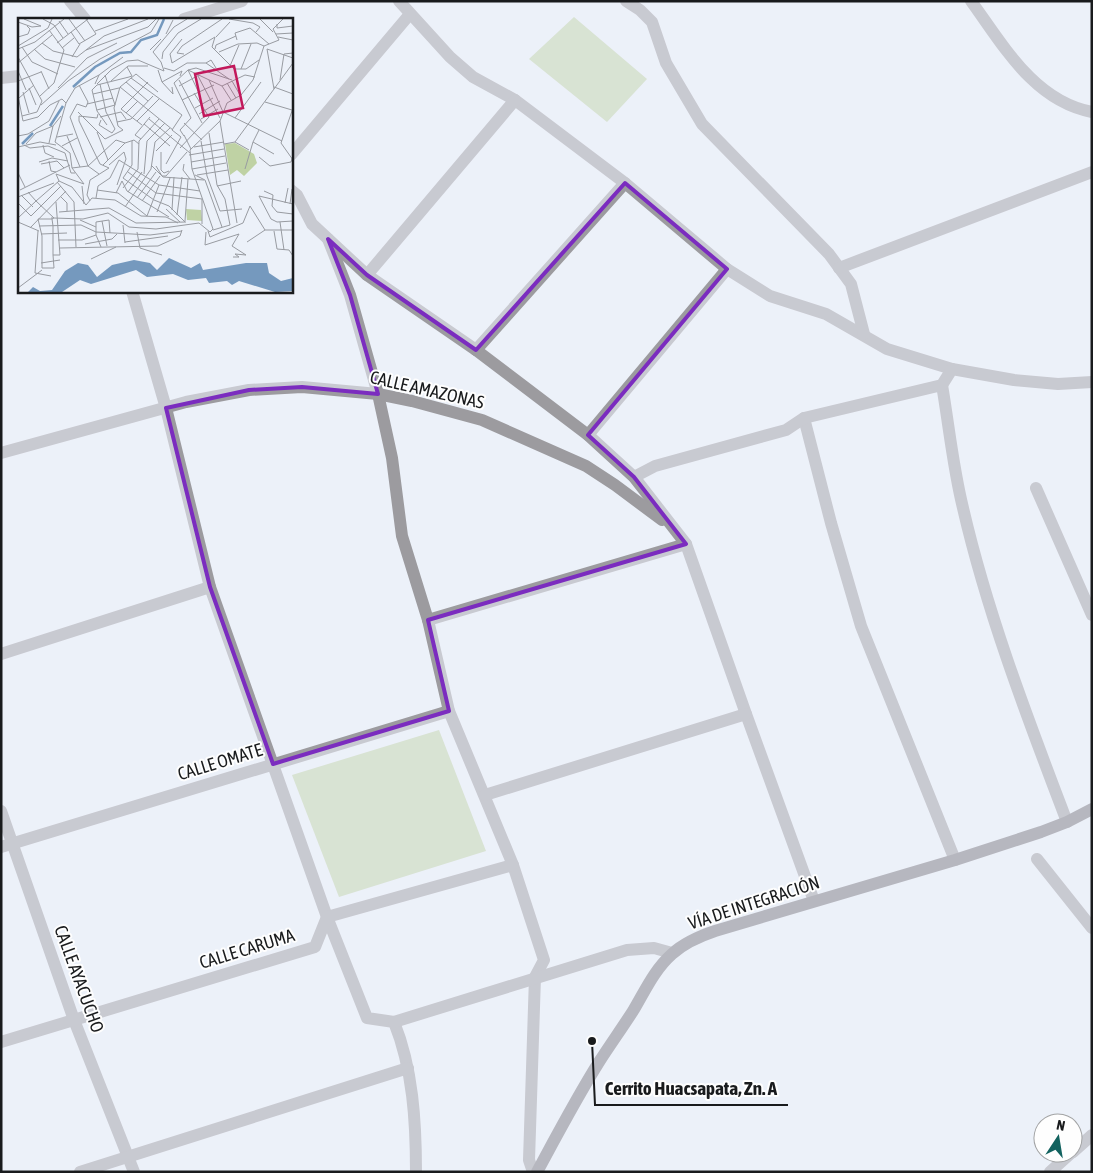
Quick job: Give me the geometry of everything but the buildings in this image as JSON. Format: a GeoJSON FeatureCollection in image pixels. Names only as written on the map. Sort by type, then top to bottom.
{"type":"FeatureCollection","features":[{"type":"Feature","properties":{"kind":"main road","name":"VÍA DE INTEGRACIÓN"},"geometry":{"type":"LineString","coordinates":[[537,1172],[599,1062],[648,984],[672,953],[684,945],[708,934],[955,860],[1068,822],[1092,809]]}},
{"type":"Feature","properties":{"kind":"street"},"geometry":{"type":"LineString","coordinates":[[187,18],[226,4],[242,1]]}},
{"type":"Feature","properties":{"kind":"street"},"geometry":{"type":"LineString","coordinates":[[399,1],[450,57],[473,77],[514,100],[625,183],[727,269],[770,296],[826,314],[864,334],[887,349],[952,370],[1022,381],[1058,384],[1092,382]]}},
{"type":"Feature","properties":{"kind":"street"},"geometry":{"type":"LineString","coordinates":[[626,1],[637,6],[652,22],[666,63],[702,124],[829,254],[840,268],[851,284],[864,334]]}},
{"type":"Feature","properties":{"kind":"street"},"geometry":{"type":"LineString","coordinates":[[971,1],[1020,68],[1050,95],[1083,110],[1092,112]]}},
{"type":"Feature","properties":{"kind":"street"},"geometry":{"type":"LineString","coordinates":[[73,2],[85,18]]}},
{"type":"Feature","properties":{"kind":"street"},"geometry":{"type":"LineString","coordinates":[[292,154],[410,14]]}},
{"type":"Feature","properties":{"kind":"street"},"geometry":{"type":"LineString","coordinates":[[1,78],[18,76]]}},
{"type":"Feature","properties":{"kind":"street"},"geometry":{"type":"LineString","coordinates":[[367,275],[514,100]]}},
{"type":"Feature","properties":{"kind":"street"},"geometry":{"type":"LineString","coordinates":[[840,268],[1092,172]]}},
{"type":"Feature","properties":{"kind":"street"},"geometry":{"type":"LineString","coordinates":[[476,350],[625,183]]}},
{"type":"Feature","properties":{"kind":"street"},"geometry":{"type":"LineString","coordinates":[[292,191],[297,195],[312,224],[367,275],[476,350],[588,436],[634,476],[686,544],[814,901]]}},
{"type":"Feature","properties":{"kind":"street"},"geometry":{"type":"LineString","coordinates":[[328,239],[350,295],[378,394],[392,458],[402,536],[428,620],[449,711],[513,865],[544,960],[534,977],[529,1160],[533,1172]]}},
{"type":"Feature","properties":{"kind":"street"},"geometry":{"type":"LineString","coordinates":[[588,436],[727,269]]}},
{"type":"Feature","properties":{"kind":"street"},"geometry":{"type":"LineString","coordinates":[[132,292],[166,408],[210,587],[328,917],[367,1018],[394,1022],[534,977],[627,950],[654,948],[672,953]]}},
{"type":"Feature","properties":{"kind":"street"},"geometry":{"type":"LineString","coordinates":[[634,476],[655,466],[786,430],[804,418],[942,385],[952,370]]}},
{"type":"Feature","properties":{"kind":"street"},"geometry":{"type":"LineString","coordinates":[[942,385],[962,508],[985,588],[1009,669],[1068,822]]}},
{"type":"Feature","properties":{"kind":"street","name":"CALLE AMAZONAS"},"geometry":{"type":"LineString","coordinates":[[1,453],[186,402],[258,389],[302,387],[378,394],[482,420],[586,466],[674,529]]}},
{"type":"Feature","properties":{"kind":"street"},"geometry":{"type":"LineString","coordinates":[[804,418],[831,523],[861,626],[955,860]]}},
{"type":"Feature","properties":{"kind":"street"},"geometry":{"type":"LineString","coordinates":[[1036,488],[1092,615]]}},
{"type":"Feature","properties":{"kind":"street"},"geometry":{"type":"LineString","coordinates":[[428,620],[686,544]]}},
{"type":"Feature","properties":{"kind":"street"},"geometry":{"type":"LineString","coordinates":[[1,654],[210,587]]}},
{"type":"Feature","properties":{"kind":"street","name":"CALLE OMATE"},"geometry":{"type":"LineString","coordinates":[[7,845],[449,711]]}},
{"type":"Feature","properties":{"kind":"street"},"geometry":{"type":"LineString","coordinates":[[485,795],[746,714]]}},
{"type":"Feature","properties":{"kind":"street","name":"CALLE AYACUCHO"},"geometry":{"type":"LineString","coordinates":[[1,811],[7,845],[134,1172]]}},
{"type":"Feature","properties":{"kind":"street"},"geometry":{"type":"LineString","coordinates":[[1037,859],[1092,928]]}},
{"type":"Feature","properties":{"kind":"street"},"geometry":{"type":"LineString","coordinates":[[328,917],[513,865]]}},
{"type":"Feature","properties":{"kind":"street","name":"CALLE CARUMA"},"geometry":{"type":"LineString","coordinates":[[1,1042],[315,947],[328,917]]}},
{"type":"Feature","properties":{"kind":"street"},"geometry":{"type":"LineString","coordinates":[[394,1022],[401,1039],[408,1068],[416,1136],[416,1172]]}},
{"type":"Feature","properties":{"kind":"street"},"geometry":{"type":"LineString","coordinates":[[80,1172],[408,1068]]}},
{"type":"Feature","properties":{"kind":"street"},"geometry":{"type":"LineString","coordinates":[[1050,1172],[1060,1163]]}},
{"type":"Feature","properties":{"kind":"highlighted area"},"geometry":{"type":"Polygon","coordinates":[[[625,183],[727,269],[588,435],[634,477],[686,544],[428,620],[449,711],[273,764],[210,587],[166,408],[249,390],[302,387],[378,394],[350,295],[328,239],[367,275],[476,350],[625,183]]]}},
{"type":"Feature","properties":{"kind":"green space"},"geometry":{"type":"Polygon","coordinates":[[[574,17],[647,79],[607,122],[529,59],[574,17]]]}},
{"type":"Feature","properties":{"kind":"green space"},"geometry":{"type":"Polygon","coordinates":[[[439,730],[486,851],[339,897],[292,775],[439,730]]]}},
{"type":"Feature","properties":{"kind":"place","name":"Cerrito Huacsapata, Zn. A"},"geometry":{"type":"Point","coordinates":[592,1041]}}]}
